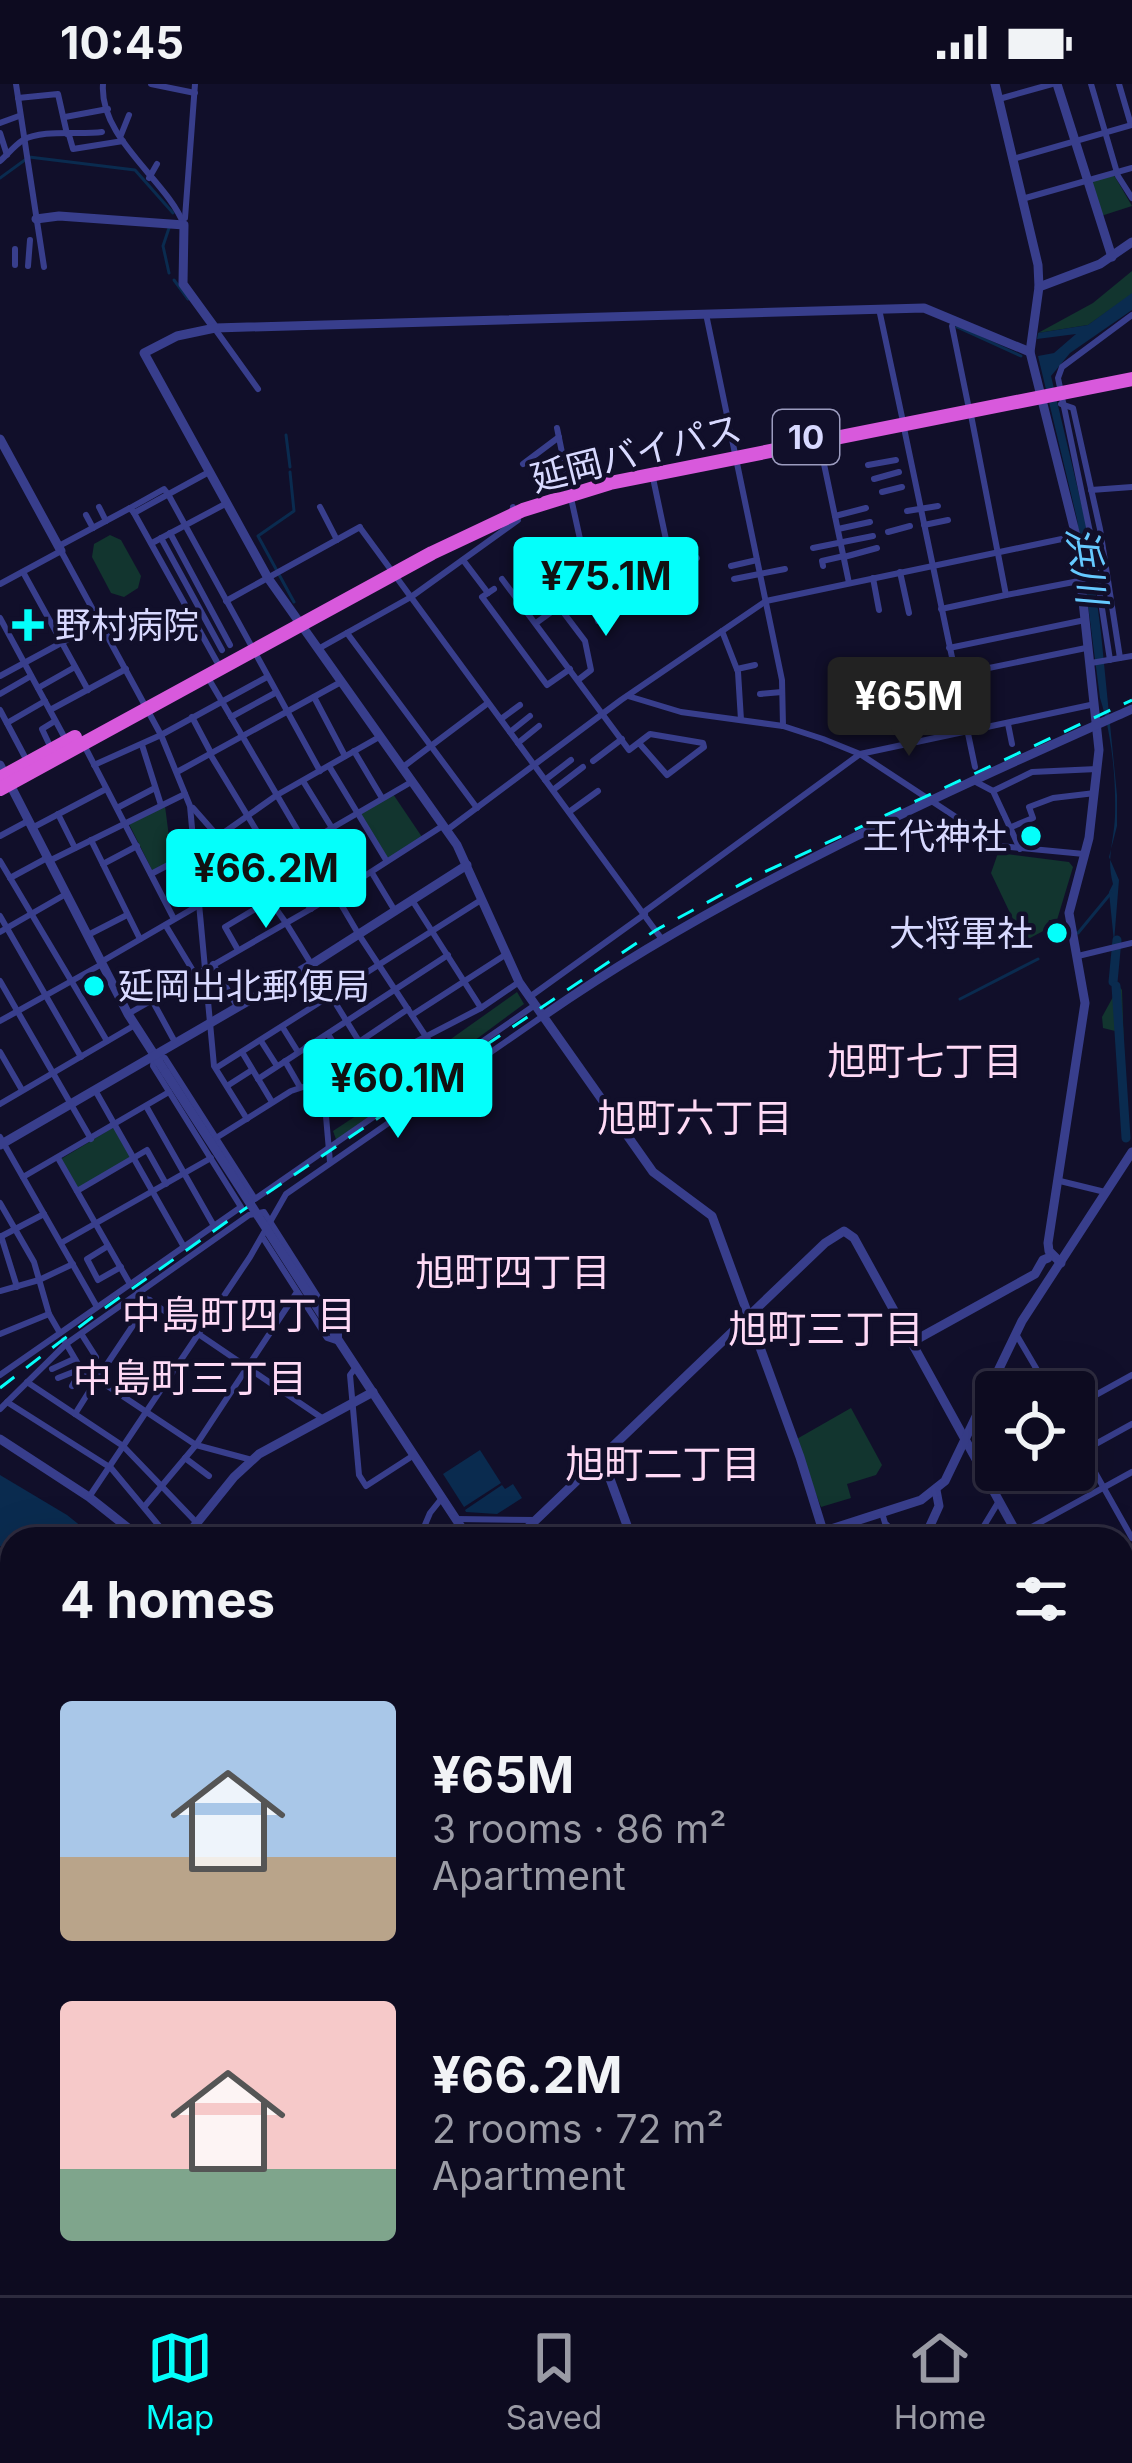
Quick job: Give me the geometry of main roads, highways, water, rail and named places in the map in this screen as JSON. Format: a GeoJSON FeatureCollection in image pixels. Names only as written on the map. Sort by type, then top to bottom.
{"type":"FeatureCollection","features":[{"type":"Feature","properties":{"kind":"highway","name":"延岡バイパス"},"geometry":{"type":"LineString","coordinates":[[145,705],[217,656],[299,622],[514,510],[570,491],[735,454],[1127,380]]}},
{"type":"Feature","properties":{"kind":"highway","name":"延岡バイパス"},"geometry":{"type":"LineString","coordinates":[[570,491],[903,421]]}},
{"type":"Feature","properties":{"kind":"highway","name":"延岡バイパス"},"geometry":{"type":"LineString","coordinates":[[3,778],[207,676],[249,644]]}},
{"type":"Feature","properties":{"kind":"highway","name":"延岡バイパス"},"geometry":{"type":"LineString","coordinates":[[3,778],[52,750],[75,743]]}},
{"type":"Feature","properties":{"kind":"water"},"geometry":{"type":"Polygon","coordinates":[[[1132,293],[1132,310],[1070,353],[1051,376],[1088,532],[1101,633],[1117,795],[1117,826],[1111,848],[1114,772],[1077,519],[1038,356],[1054,353],[1076,334],[1037,339],[1038,333],[1088,325],[1132,293]]]}},
{"type":"Feature","properties":{"kind":"water"},"geometry":{"type":"Polygon","coordinates":[[[1110,860],[1119,880],[1114,942],[1109,892],[1113,884],[1110,860]]]}},
{"type":"Feature","properties":{"kind":"water"},"geometry":{"type":"Polygon","coordinates":[[[480,1450],[501,1483],[464,1507],[443,1474],[480,1450]]]}},
{"type":"Feature","properties":{"kind":"water"},"geometry":{"type":"Polygon","coordinates":[[[0,1475],[82,1527],[0,1527],[0,1475]]]}},
{"type":"Feature","properties":{"kind":"water"},"geometry":{"type":"Polygon","coordinates":[[[513,1484],[522,1498],[497,1514],[466,1512],[502,1485],[505,1489],[513,1484]]]}},
{"type":"Feature","properties":{"kind":"waterway"},"geometry":{"type":"LineString","coordinates":[[0,178],[29,157],[135,170],[173,213]]}},
{"type":"Feature","properties":{"kind":"waterway"},"geometry":{"type":"LineString","coordinates":[[169,228],[163,246],[169,273]]}},
{"type":"Feature","properties":{"kind":"waterway"},"geometry":{"type":"LineString","coordinates":[[174,280],[188,299]]}},
{"type":"Feature","properties":{"kind":"waterway"},"geometry":{"type":"LineString","coordinates":[[957,327],[1021,356]]}},
{"type":"Feature","properties":{"kind":"waterway"},"geometry":{"type":"LineString","coordinates":[[286,435],[290,467]]}},
{"type":"Feature","properties":{"kind":"waterway"},"geometry":{"type":"LineString","coordinates":[[290,472],[294,511],[258,536],[294,602]]}},
{"type":"Feature","properties":{"kind":"waterway"},"geometry":{"type":"LineString","coordinates":[[1078,933],[1111,893]]}},
{"type":"Feature","properties":{"kind":"waterway","name":"浜川"},"geometry":{"type":"LineString","coordinates":[[1113,982],[1117,940]]}},
{"type":"Feature","properties":{"kind":"waterway"},"geometry":{"type":"LineString","coordinates":[[960,999],[1038,959]]}},
{"type":"Feature","properties":{"kind":"waterway","name":"浜川"},"geometry":{"type":"LineString","coordinates":[[1116,986],[1126,1138]]}},
{"type":"Feature","properties":{"kind":"railway"},"geometry":{"type":"LineString","coordinates":[[0,1388],[263,1196],[656,930],[758,875],[1132,700]]}},
{"type":"Feature","properties":{"kind":"place","name":"野村病院"},"geometry":{"type":"Point","coordinates":[28,625]}},
{"type":"Feature","properties":{"kind":"place","name":"王代神社"},"geometry":{"type":"Point","coordinates":[1031,836]}},
{"type":"Feature","properties":{"kind":"place","name":"大将軍社"},"geometry":{"type":"Point","coordinates":[1057,933]}},
{"type":"Feature","properties":{"kind":"place","name":"延岡出北郵便局"},"geometry":{"type":"Point","coordinates":[94,986]}},
{"type":"Feature","properties":{"kind":"district","name":"旭町七丁目"},"geometry":{"type":"Point","coordinates":[925,1061]}},
{"type":"Feature","properties":{"kind":"district","name":"旭町六丁目"},"geometry":{"type":"Point","coordinates":[695,1118]}},
{"type":"Feature","properties":{"kind":"district","name":"旭町四丁目"},"geometry":{"type":"Point","coordinates":[513,1272]}},
{"type":"Feature","properties":{"kind":"district","name":"中島町四丁目"},"geometry":{"type":"Point","coordinates":[239,1315]}},
{"type":"Feature","properties":{"kind":"district","name":"旭町三丁目"},"geometry":{"type":"Point","coordinates":[826,1329]}},
{"type":"Feature","properties":{"kind":"district","name":"中島町三丁目"},"geometry":{"type":"Point","coordinates":[190,1378]}},
{"type":"Feature","properties":{"kind":"district","name":"旭町二丁目"},"geometry":{"type":"Point","coordinates":[663,1464]}}]}
